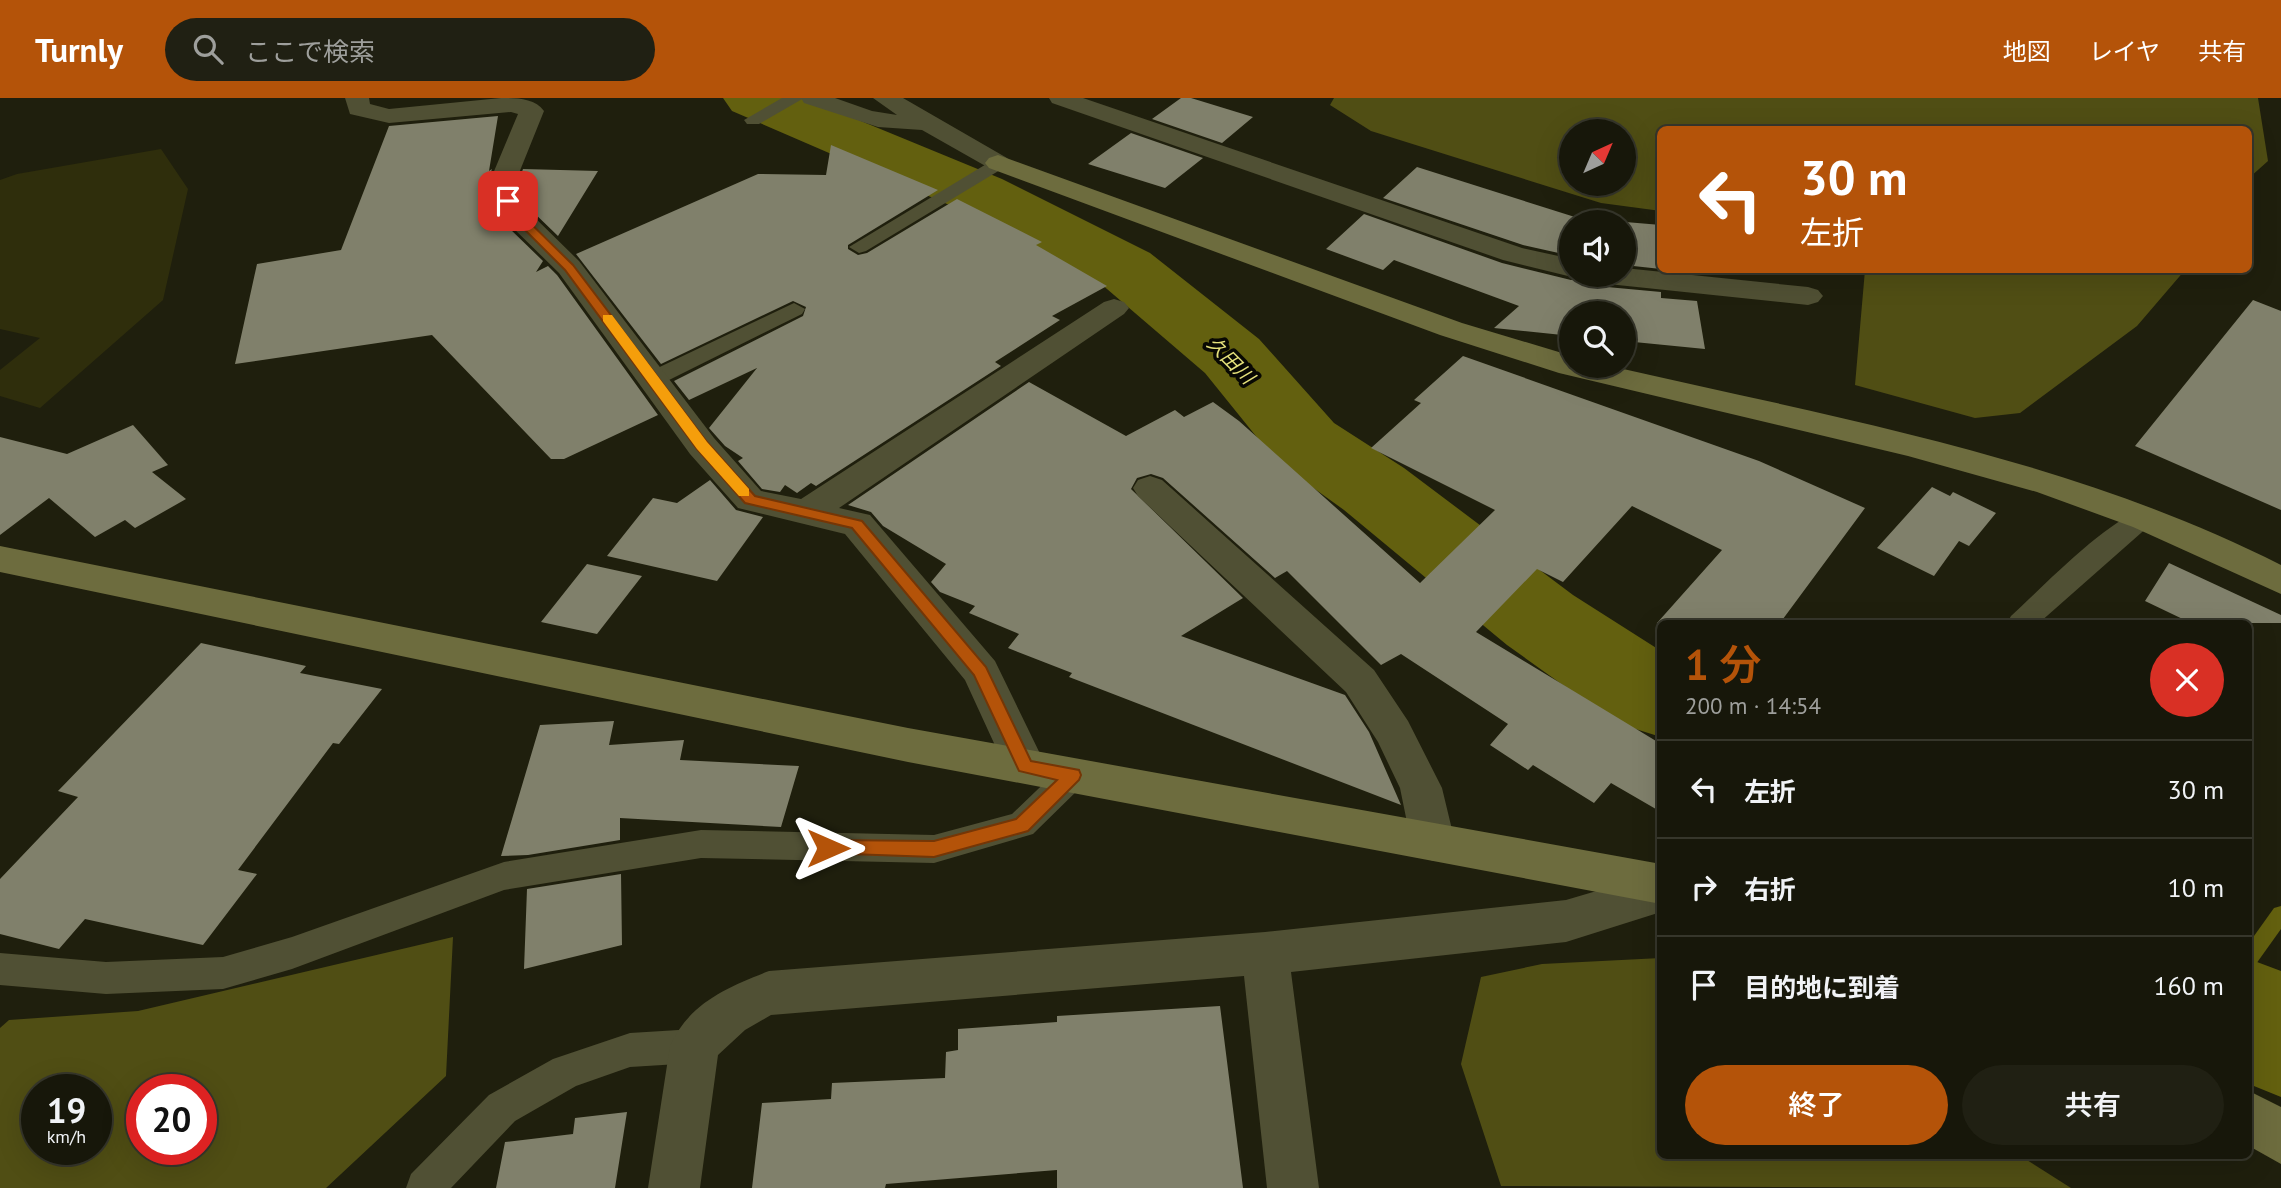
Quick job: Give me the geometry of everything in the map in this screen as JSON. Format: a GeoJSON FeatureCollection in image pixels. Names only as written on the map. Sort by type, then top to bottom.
{"type":"FeatureCollection","features":[{"type":"Feature","properties":{"kind":"street"},"geometry":{"type":"LineString","coordinates":[[357,98],[359,109],[389,116],[514,104],[532,111],[500,188],[516,215],[569,267],[702,446],[750,500],[857,524],[981,672],[1025,766]]}},
{"type":"Feature","properties":{"kind":"street"},"geometry":{"type":"LineString","coordinates":[[813,98],[851,114],[897,124],[928,122]]}},
{"type":"Feature","properties":{"kind":"street"},"geometry":{"type":"LineString","coordinates":[[885,98],[928,122],[989,168],[1451,329],[1638,383],[1984,465],[2145,518],[2223,551],[2281,581]]}},
{"type":"Feature","properties":{"kind":"street"},"geometry":{"type":"LineString","coordinates":[[1061,98],[1154,134],[1513,254],[1559,265]]}},
{"type":"Feature","properties":{"kind":"street"},"geometry":{"type":"LineString","coordinates":[[1636,278],[1808,296]]}},
{"type":"Feature","properties":{"kind":"street"},"geometry":{"type":"LineString","coordinates":[[806,513],[1114,308]]}},
{"type":"Feature","properties":{"kind":"street"},"geometry":{"type":"LineString","coordinates":[[1150,488],[1360,681],[1394,733],[1421,788],[1433,842]]}},
{"type":"Feature","properties":{"kind":"street"},"geometry":{"type":"LineString","coordinates":[[0,559],[1025,766],[1657,883]]}},
{"type":"Feature","properties":{"kind":"street"},"geometry":{"type":"LineString","coordinates":[[674,1188],[695,1046],[709,1027],[737,1005],[769,993],[1265,953],[1566,921],[1657,893]]}},
{"type":"Feature","properties":{"kind":"street"},"geometry":{"type":"LineString","coordinates":[[1265,953],[1293,1188]]}},
{"type":"Feature","properties":{"kind":"street"},"geometry":{"type":"LineString","coordinates":[[2252,1118],[2281,1138]]}},
{"type":"Feature","properties":{"kind":"lane"},"geometry":{"type":"LineString","coordinates":[[759,117],[792,100]]}},
{"type":"Feature","properties":{"kind":"lane"},"geometry":{"type":"LineString","coordinates":[[859,247],[989,168]]}},
{"type":"Feature","properties":{"kind":"lane"},"geometry":{"type":"LineString","coordinates":[[653,379],[794,309]]}},
{"type":"Feature","properties":{"kind":"lane"},"geometry":{"type":"LineString","coordinates":[[2024,620],[2111,542],[2145,518]]}},
{"type":"Feature","properties":{"kind":"lane"},"geometry":{"type":"LineString","coordinates":[[0,969],[106,978],[223,973],[292,953],[504,876],[701,844],[934,849],[1021,825],[1073,775]]}},
{"type":"Feature","properties":{"kind":"lane"},"geometry":{"type":"LineString","coordinates":[[425,1188],[502,1108],[566,1072],[630,1050],[695,1046]]}},
{"type":"Feature","properties":{"kind":"shaded area"},"geometry":{"type":"Polygon","coordinates":[[[1334,98],[2258,98],[2268,161],[2252,175],[2252,126],[1657,126],[1657,210],[1601,203],[1579,196],[1636,196],[1636,119],[1559,119],[1559,190],[1371,131],[1330,105],[1334,98]]]}},
{"type":"Feature","properties":{"kind":"shaded area"},"geometry":{"type":"Polygon","coordinates":[[[161,149],[188,189],[163,300],[40,408],[0,396],[0,370],[40,338],[0,329],[0,180],[17,174],[161,149]]]}},
{"type":"Feature","properties":{"kind":"shaded area"},"geometry":{"type":"Polygon","coordinates":[[[1865,273],[2182,273],[2137,326],[2020,413],[1975,418],[1855,385],[1865,273]]]}},
{"type":"Feature","properties":{"kind":"shaded area"},"geometry":{"type":"Polygon","coordinates":[[[453,937],[446,1076],[326,1188],[0,1188],[0,1028],[9,1020],[138,1011],[453,937]]]}},
{"type":"Feature","properties":{"kind":"shaded area"},"geometry":{"type":"Polygon","coordinates":[[[1657,958],[1657,1159],[2025,1159],[2071,1188],[1501,1186],[1461,1064],[1481,977],[1542,964],[1657,958]]]}},
{"type":"Feature","properties":{"kind":"building"},"geometry":{"type":"Polygon","coordinates":[[[1181,98],[1191,98],[1253,117],[1222,143],[1152,119],[1181,98]]]}},
{"type":"Feature","properties":{"kind":"building"},"geometry":{"type":"Polygon","coordinates":[[[498,116],[489,171],[492,169],[485,189],[504,223],[543,261],[536,272],[548,266],[557,275],[658,415],[564,459],[551,459],[432,335],[235,364],[257,264],[341,250],[389,126],[498,116]]]}},
{"type":"Feature","properties":{"kind":"building"},"geometry":{"type":"Polygon","coordinates":[[[1131,133],[1203,158],[1165,188],[1088,164],[1131,133]]]}},
{"type":"Feature","properties":{"kind":"building"},"geometry":{"type":"Polygon","coordinates":[[[831,145],[938,190],[848,245],[848,249],[858,255],[867,253],[957,199],[1042,242],[1036,245],[1107,286],[1052,316],[1060,320],[995,362],[1001,366],[816,486],[811,483],[797,493],[785,485],[780,492],[762,489],[738,461],[743,458],[725,446],[709,428],[757,368],[689,400],[674,381],[803,316],[806,307],[793,301],[661,364],[576,254],[758,174],[826,175],[831,145]]]}},
{"type":"Feature","properties":{"kind":"building"},"geometry":{"type":"Polygon","coordinates":[[[1417,167],[1559,212],[1559,253],[1523,245],[1383,198],[1417,167]]]}},
{"type":"Feature","properties":{"kind":"building"},"geometry":{"type":"Polygon","coordinates":[[[523,169],[598,171],[558,236],[529,208],[516,188],[523,169]]]}},
{"type":"Feature","properties":{"kind":"building"},"geometry":{"type":"Polygon","coordinates":[[[1364,214],[1502,263],[1559,277],[1559,287],[1607,287],[1661,292],[1661,298],[1697,301],[1705,349],[1636,342],[1636,301],[1559,301],[1559,335],[1494,328],[1519,306],[1394,260],[1383,270],[1326,249],[1364,214]]]}},
{"type":"Feature","properties":{"kind":"building"},"geometry":{"type":"Polygon","coordinates":[[[1636,223],[1657,225],[1657,269],[1636,266],[1636,223]]]}},
{"type":"Feature","properties":{"kind":"building"},"geometry":{"type":"Polygon","coordinates":[[[2253,300],[2281,311],[2281,510],[2135,446],[2253,300]]]}},
{"type":"Feature","properties":{"kind":"building"},"geometry":{"type":"Polygon","coordinates":[[[1463,356],[1759,461],[1865,508],[1782,620],[1660,620],[1722,550],[1632,506],[1563,582],[1537,569],[1476,632],[1657,742],[1657,810],[1611,783],[1594,803],[1533,765],[1528,770],[1490,745],[1508,724],[1401,654],[1381,665],[1287,571],[1275,578],[1163,478],[1151,474],[1137,478],[1131,489],[1243,598],[1181,636],[1345,695],[1369,732],[1401,805],[1069,677],[1072,673],[1008,648],[1019,634],[969,613],[975,606],[940,592],[931,582],[946,564],[883,526],[871,512],[848,505],[1029,382],[1126,436],[1175,410],[1184,417],[1213,402],[1239,421],[1420,583],[1495,510],[1371,448],[1421,403],[1414,400],[1463,356]]]}},
{"type":"Feature","properties":{"kind":"building"},"geometry":{"type":"Polygon","coordinates":[[[133,425],[168,465],[152,472],[186,499],[135,528],[125,520],[95,537],[49,498],[0,535],[0,437],[67,454],[133,425]]]}},
{"type":"Feature","properties":{"kind":"building"},"geometry":{"type":"Polygon","coordinates":[[[710,480],[736,510],[763,517],[717,581],[607,556],[653,498],[677,503],[710,480]]]}},
{"type":"Feature","properties":{"kind":"building"},"geometry":{"type":"Polygon","coordinates":[[[1932,487],[1950,496],[1953,492],[1996,513],[1969,546],[1959,541],[1934,576],[1877,548],[1932,487]]]}},
{"type":"Feature","properties":{"kind":"building"},"geometry":{"type":"Polygon","coordinates":[[[2169,563],[2281,615],[2281,623],[2185,620],[2145,601],[2169,563]]]}},
{"type":"Feature","properties":{"kind":"building"},"geometry":{"type":"Polygon","coordinates":[[[587,564],[642,576],[597,634],[541,622],[587,564]]]}},
{"type":"Feature","properties":{"kind":"building"},"geometry":{"type":"Polygon","coordinates":[[[201,643],[306,666],[300,673],[382,689],[339,744],[333,743],[238,870],[257,874],[203,945],[85,919],[59,949],[0,934],[0,879],[78,797],[58,791],[201,643]]]}},
{"type":"Feature","properties":{"kind":"building"},"geometry":{"type":"Polygon","coordinates":[[[614,721],[609,745],[684,740],[680,760],[799,766],[781,827],[620,818],[620,840],[528,855],[501,856],[540,725],[614,721]]]}},
{"type":"Feature","properties":{"kind":"building"},"geometry":{"type":"Polygon","coordinates":[[[621,874],[622,945],[524,969],[527,889],[621,874]]]}},
{"type":"Feature","properties":{"kind":"building"},"geometry":{"type":"Polygon","coordinates":[[[1220,1006],[1243,1188],[1057,1188],[1057,1170],[886,1184],[885,1188],[752,1188],[762,1103],[831,1099],[832,1083],[945,1078],[946,1052],[958,1050],[958,1029],[1057,1022],[1057,1016],[1220,1006]]]}},
{"type":"Feature","properties":{"kind":"building"},"geometry":{"type":"Polygon","coordinates":[[[627,1112],[615,1188],[496,1188],[505,1142],[573,1134],[575,1118],[627,1112]]]}},
{"type":"Feature","properties":{"kind":"waterway","name":"久田川"},"geometry":{"type":"LineString","coordinates":[[753,98],[978,193],[1125,268],[1232,356],[1305,442],[1374,489],[1540,620],[1630,681],[1657,696]]}},
{"type":"Feature","properties":{"kind":"waterway"},"geometry":{"type":"LineString","coordinates":[[2252,954],[2281,914]]}},
{"type":"Feature","properties":{"kind":"waterway","name":"久田川"},"geometry":{"type":"LineString","coordinates":[[2252,1018],[2281,1038]]}},
{"type":"Feature","properties":{"kind":"slow traffic"},"geometry":{"type":"LineString","coordinates":[[607,318],[702,446],[744,492]]}},
{"type":"Feature","properties":{"kind":"route"},"geometry":{"type":"LineString","coordinates":[[508,201],[516,215],[569,267],[702,446],[750,500],[857,524],[981,672],[1025,766],[1073,775],[1021,825],[934,849],[828,848]]}}]}
